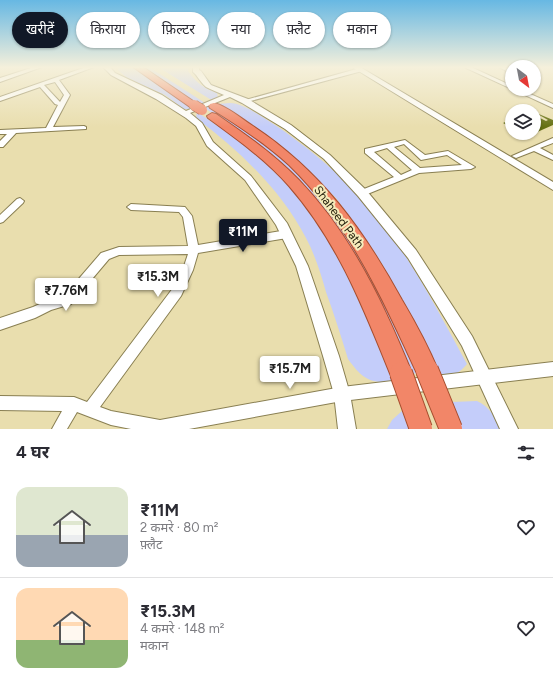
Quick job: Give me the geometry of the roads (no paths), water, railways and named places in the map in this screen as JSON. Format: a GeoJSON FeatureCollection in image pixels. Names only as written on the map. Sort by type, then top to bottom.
{"type":"FeatureCollection","features":[{"type":"Feature","properties":{"kind":"highway","name":"Shaheed Path"},"geometry":{"type":"LineString","coordinates":[[174,87],[201,102],[277,149],[309,178],[326,198],[349,227],[372,263],[427,370],[451,429]]}},
{"type":"Feature","properties":{"kind":"highway","name":"Shaheed Path"},"geometry":{"type":"LineString","coordinates":[[180,87],[201,102],[278,167],[311,203],[331,232],[352,268],[384,332],[401,373],[421,429]]}},
{"type":"Feature","properties":{"kind":"street"},"geometry":{"type":"LineString","coordinates":[[0,99],[35,87]]}},
{"type":"Feature","properties":{"kind":"street"},"geometry":{"type":"LineString","coordinates":[[43,87],[57,103],[61,104]]}},
{"type":"Feature","properties":{"kind":"street"},"geometry":{"type":"LineString","coordinates":[[48,130],[67,95],[61,87]]}},
{"type":"Feature","properties":{"kind":"street"},"geometry":{"type":"LineString","coordinates":[[139,87],[159,97],[184,113],[199,125],[210,144],[248,178],[287,234],[302,266],[331,356],[342,394],[347,429]]}},
{"type":"Feature","properties":{"kind":"street"},"geometry":{"type":"LineString","coordinates":[[212,87],[244,101],[288,127],[327,157],[362,194],[412,254],[467,341],[509,429]]}},
{"type":"Feature","properties":{"kind":"street"},"geometry":{"type":"LineString","coordinates":[[244,101],[293,87]]}},
{"type":"Feature","properties":{"kind":"street"},"geometry":{"type":"LineString","coordinates":[[391,87],[553,186]]}},
{"type":"Feature","properties":{"kind":"street"},"geometry":{"type":"LineString","coordinates":[[394,87],[553,178]]}},
{"type":"Feature","properties":{"kind":"street"},"geometry":{"type":"LineString","coordinates":[[184,113],[230,95]]}},
{"type":"Feature","properties":{"kind":"street"},"geometry":{"type":"LineString","coordinates":[[531,96],[553,106]]}},
{"type":"Feature","properties":{"kind":"street"},"geometry":{"type":"LineString","coordinates":[[0,132],[84,128]]}},
{"type":"Feature","properties":{"kind":"street"},"geometry":{"type":"LineString","coordinates":[[0,145],[14,131]]}},
{"type":"Feature","properties":{"kind":"street"},"geometry":{"type":"LineString","coordinates":[[516,156],[553,140]]}},
{"type":"Feature","properties":{"kind":"street"},"geometry":{"type":"LineString","coordinates":[[362,194],[418,171],[471,167],[448,153],[424,158],[405,142],[368,151],[400,178]]}},
{"type":"Feature","properties":{"kind":"street"},"geometry":{"type":"LineString","coordinates":[[389,146],[418,171]]}},
{"type":"Feature","properties":{"kind":"street"},"geometry":{"type":"LineString","coordinates":[[534,148],[553,158]]}},
{"type":"Feature","properties":{"kind":"street"},"geometry":{"type":"LineString","coordinates":[[0,220],[20,201]]}},
{"type":"Feature","properties":{"kind":"street"},"geometry":{"type":"LineString","coordinates":[[89,410],[177,292],[188,270],[194,250],[187,216],[182,209],[131,207]]}},
{"type":"Feature","properties":{"kind":"street"},"geometry":{"type":"LineString","coordinates":[[0,324],[35,312],[49,304],[67,300],[105,256],[128,250],[194,250],[287,234]]}},
{"type":"Feature","properties":{"kind":"street"},"geometry":{"type":"LineString","coordinates":[[0,403],[74,404],[111,418],[160,427],[342,394],[553,369]]}},
{"type":"Feature","properties":{"kind":"street"},"geometry":{"type":"LineString","coordinates":[[59,429],[74,404]]}}]}
